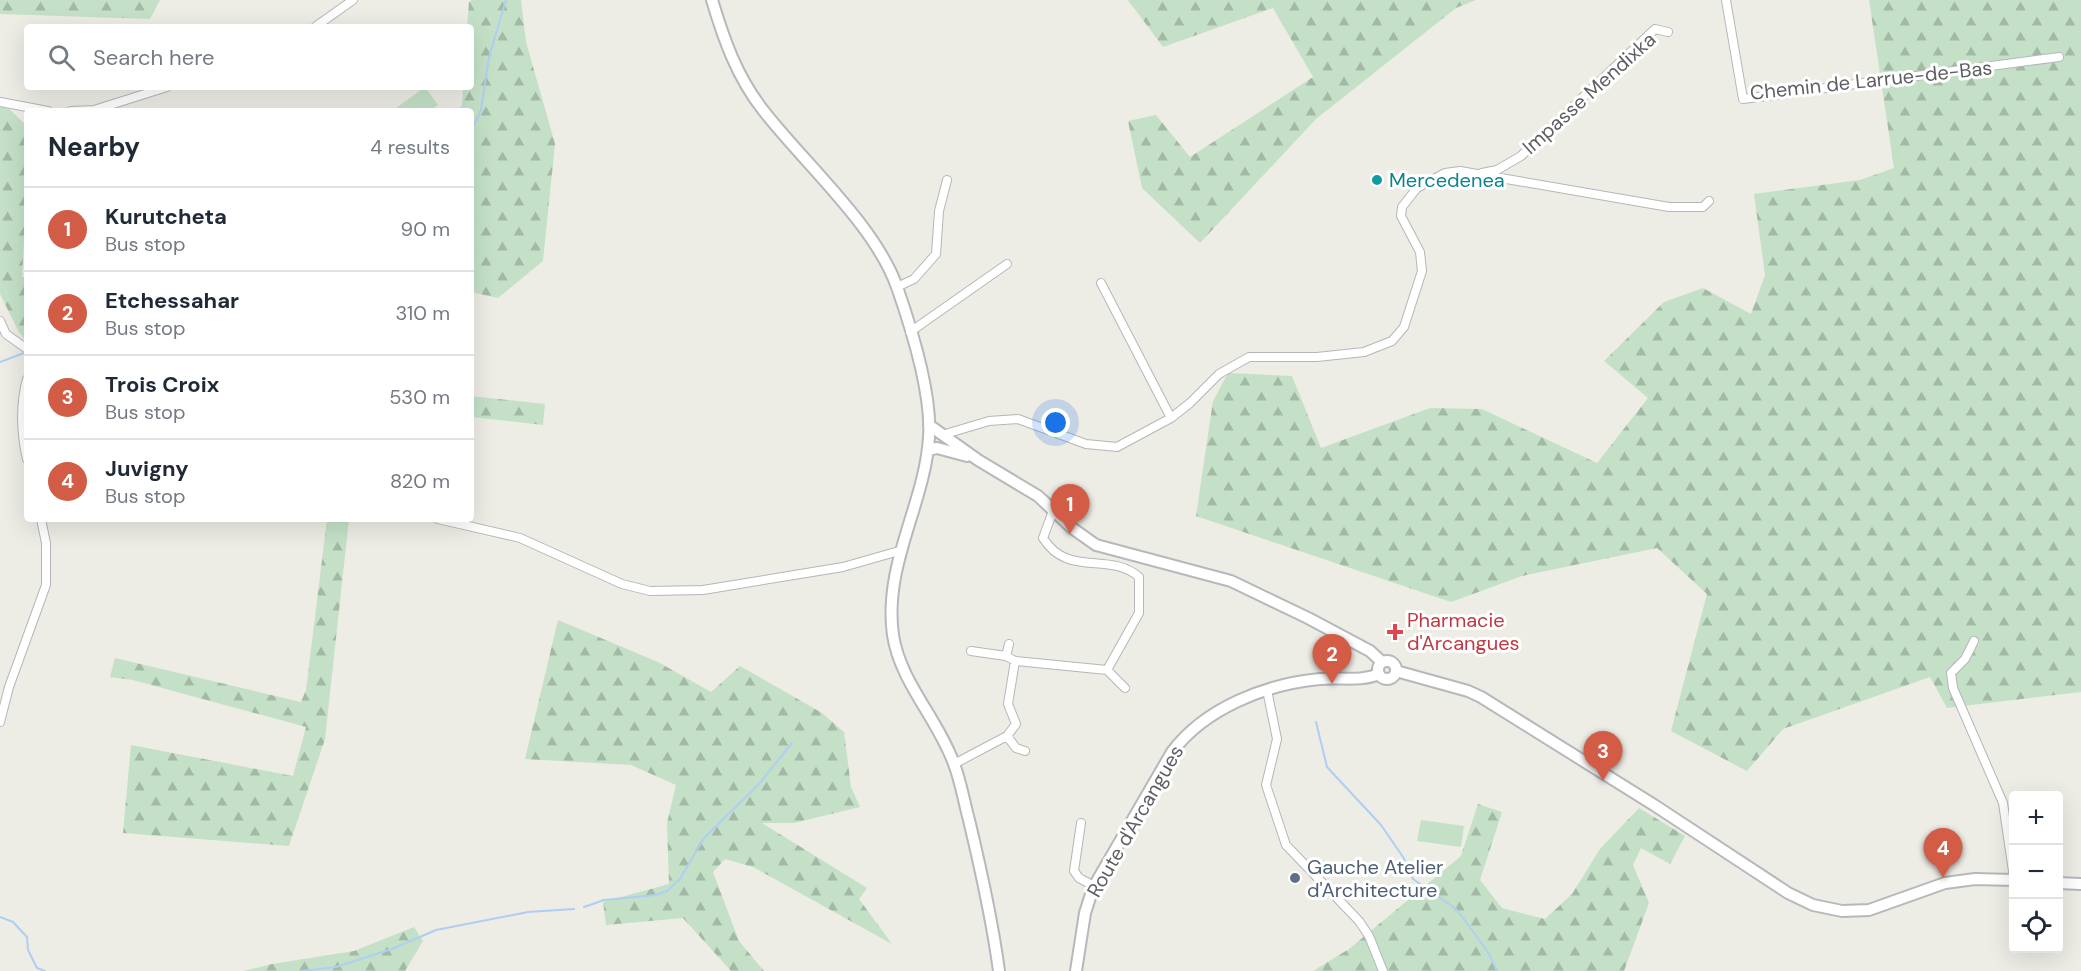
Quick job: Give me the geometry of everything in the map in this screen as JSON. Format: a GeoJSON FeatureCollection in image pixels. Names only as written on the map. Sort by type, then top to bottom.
{"type":"FeatureCollection","features":[{"type":"Feature","properties":{"kind":"street"},"geometry":{"type":"LineString","coordinates":[[319,24],[353,0]]}},
{"type":"Feature","properties":{"kind":"street"},"geometry":{"type":"LineString","coordinates":[[712,0],[731,56],[752,95],[875,247],[897,287],[924,383],[929,425],[928,450],[899,551],[892,617],[896,651],[954,764],[992,914],[999,971]]}},
{"type":"Feature","properties":{"kind":"street","name":"Chemin de Larrue-de-Bas"},"geometry":{"type":"LineString","coordinates":[[1726,0],[1743,99],[2059,57]]}},
{"type":"Feature","properties":{"kind":"street","name":"Impasse Mendixka"},"geometry":{"type":"LineString","coordinates":[[1478,174],[1497,170],[1521,156],[1654,29],[1668,32]]}},
{"type":"Feature","properties":{"kind":"street"},"geometry":{"type":"LineString","coordinates":[[100,108],[157,90]]}},
{"type":"Feature","properties":{"kind":"street"},"geometry":{"type":"LineString","coordinates":[[0,102],[32,108]]}},
{"type":"Feature","properties":{"kind":"street"},"geometry":{"type":"LineString","coordinates":[[941,449],[948,439],[968,426],[1018,419],[1086,444],[1117,447],[1171,418],[1219,374],[1249,357],[1327,356],[1364,352],[1392,341],[1404,327],[1422,271],[1420,252],[1401,216],[1402,207],[1417,188],[1445,174],[1460,171],[1688,209],[1703,207],[1709,201]]}},
{"type":"Feature","properties":{"kind":"street"},"geometry":{"type":"LineString","coordinates":[[897,287],[914,279],[936,254],[939,212],[947,180]]}},
{"type":"Feature","properties":{"kind":"street"},"geometry":{"type":"LineString","coordinates":[[910,332],[1007,264]]}},
{"type":"Feature","properties":{"kind":"street"},"geometry":{"type":"LineString","coordinates":[[1101,283],[1171,418]]}},
{"type":"Feature","properties":{"kind":"street"},"geometry":{"type":"LineString","coordinates":[[0,321],[3,333],[24,347]]}},
{"type":"Feature","properties":{"kind":"street"},"geometry":{"type":"LineString","coordinates":[[24,390],[24,436]]}},
{"type":"Feature","properties":{"kind":"street"},"geometry":{"type":"LineString","coordinates":[[929,425],[978,460],[1015,481],[1081,535],[1096,544],[1231,581],[1273,599],[1370,651],[1382,662],[1391,661],[1396,671],[1468,691],[1481,697],[1776,886],[1820,907],[1842,911],[1869,910],[1928,888],[1964,880],[2009,879]]}},
{"type":"Feature","properties":{"kind":"street"},"geometry":{"type":"LineString","coordinates":[[948,439],[968,426]]}},
{"type":"Feature","properties":{"kind":"street"},"geometry":{"type":"LineString","coordinates":[[928,450],[941,449],[978,460]]}},
{"type":"Feature","properties":{"kind":"street"},"geometry":{"type":"LineString","coordinates":[[1053,511],[1043,538],[1052,551],[1070,561],[1128,567],[1139,577],[1139,613],[1107,670]]}},
{"type":"Feature","properties":{"kind":"street"},"geometry":{"type":"LineString","coordinates":[[0,722],[9,687],[46,585],[46,543],[42,522]]}},
{"type":"Feature","properties":{"kind":"street"},"geometry":{"type":"LineString","coordinates":[[451,522],[520,538],[622,584],[650,591],[703,590],[843,567],[899,551]]}},
{"type":"Feature","properties":{"kind":"street"},"geometry":{"type":"LineString","coordinates":[[1974,641],[1965,659],[1951,673],[1953,688],[2003,803],[2009,849]]}},
{"type":"Feature","properties":{"kind":"street"},"geometry":{"type":"LineString","coordinates":[[1006,656],[1009,644]]}},
{"type":"Feature","properties":{"kind":"street"},"geometry":{"type":"LineString","coordinates":[[971,651],[1006,656],[1015,661],[1107,670],[1125,688]]}},
{"type":"Feature","properties":{"kind":"street"},"geometry":{"type":"LineString","coordinates":[[954,764],[1007,736],[1016,724],[1008,704],[1015,661]]}},
{"type":"Feature","properties":{"kind":"street"},"geometry":{"type":"LineString","coordinates":[[1382,662],[1378,669],[1379,674],[1389,679],[1396,671]]}},
{"type":"Feature","properties":{"kind":"street","name":"Route d'Arcangues"},"geometry":{"type":"LineString","coordinates":[[1076,971],[1085,913],[1094,886],[1179,742],[1198,724],[1216,713],[1267,690],[1319,679],[1365,680],[1379,674]]}},
{"type":"Feature","properties":{"kind":"street"},"geometry":{"type":"LineString","coordinates":[[1267,690],[1277,739],[1266,785],[1286,845],[1359,921],[1369,936],[1383,971]]}},
{"type":"Feature","properties":{"kind":"street"},"geometry":{"type":"LineString","coordinates":[[1007,736],[1016,748],[1025,751]]}},
{"type":"Feature","properties":{"kind":"street"},"geometry":{"type":"LineString","coordinates":[[1081,823],[1074,871],[1079,878],[1094,886]]}},
{"type":"Feature","properties":{"kind":"street"},"geometry":{"type":"LineString","coordinates":[[2063,883],[2081,884]]}},
{"type":"Feature","properties":{"kind":"green space"},"geometry":{"type":"Polygon","coordinates":[[[0,0],[160,0],[150,19],[0,14],[0,0]]]}},
{"type":"Feature","properties":{"kind":"green space"},"geometry":{"type":"Polygon","coordinates":[[[472,0],[521,0],[526,42],[555,144],[543,261],[498,298],[474,293],[474,108],[460,108],[463,90],[474,90],[474,24],[467,24],[469,2],[472,0]]]}},
{"type":"Feature","properties":{"kind":"green space"},"geometry":{"type":"Polygon","coordinates":[[[1128,0],[1476,0],[1456,8],[1316,119],[1200,243],[1142,188],[1128,121],[1156,115],[1190,157],[1313,77],[1273,8],[1163,47],[1128,0]]]}},
{"type":"Feature","properties":{"kind":"green space"},"geometry":{"type":"Polygon","coordinates":[[[1869,0],[2081,0],[2081,692],[1947,708],[1930,677],[1783,729],[1747,771],[1671,731],[1707,594],[1657,548],[1522,576],[1451,602],[1196,516],[1213,401],[1228,373],[1292,376],[1321,448],[1430,408],[1482,409],[1597,463],[1648,398],[1604,361],[1664,302],[1703,288],[1751,314],[1765,275],[1754,194],[1860,180],[1894,168],[1869,0]]]}},
{"type":"Feature","properties":{"kind":"green space"},"geometry":{"type":"Polygon","coordinates":[[[421,90],[427,90],[438,105],[434,108],[396,108],[421,90]]]}},
{"type":"Feature","properties":{"kind":"green space"},"geometry":{"type":"Polygon","coordinates":[[[0,100],[24,123],[22,277],[24,277],[24,338],[0,294],[0,100]]]}},
{"type":"Feature","properties":{"kind":"green space"},"geometry":{"type":"Polygon","coordinates":[[[474,396],[545,404],[543,425],[474,417],[474,396]]]}},
{"type":"Feature","properties":{"kind":"green space"},"geometry":{"type":"Polygon","coordinates":[[[327,522],[349,522],[325,739],[289,846],[123,833],[131,745],[293,776],[306,727],[133,680],[110,677],[115,658],[301,702],[306,690],[327,522]]]}},
{"type":"Feature","properties":{"kind":"green space"},"geometry":{"type":"Polygon","coordinates":[[[558,620],[658,662],[711,692],[740,666],[822,713],[844,732],[851,787],[860,807],[794,823],[762,823],[867,888],[859,899],[892,944],[753,867],[725,859],[713,872],[739,941],[764,971],[731,971],[683,918],[606,925],[603,902],[669,884],[667,823],[676,785],[631,765],[525,759],[558,620]]]}},
{"type":"Feature","properties":{"kind":"green space"},"geometry":{"type":"Polygon","coordinates":[[[1478,804],[1502,812],[1480,880],[1502,908],[1545,919],[1572,894],[1600,849],[1639,808],[1685,836],[1670,864],[1641,848],[1633,865],[1649,903],[1624,971],[1313,971],[1349,949],[1461,856],[1478,804]]]}},
{"type":"Feature","properties":{"kind":"green space"},"geometry":{"type":"Polygon","coordinates":[[[1421,820],[1464,826],[1461,847],[1417,841],[1421,820]]]}},
{"type":"Feature","properties":{"kind":"green space"},"geometry":{"type":"Polygon","coordinates":[[[414,927],[423,941],[405,971],[244,971],[272,964],[354,951],[414,927]]]}},
{"type":"Feature","properties":{"kind":"waterway"},"geometry":{"type":"LineString","coordinates":[[474,125],[481,110],[489,57],[506,0]]}},
{"type":"Feature","properties":{"kind":"waterway"},"geometry":{"type":"LineString","coordinates":[[0,362],[24,353]]}},
{"type":"Feature","properties":{"kind":"waterway"},"geometry":{"type":"LineString","coordinates":[[1316,722],[1327,767],[1381,825],[1403,857],[1413,879],[1456,909],[1488,952],[1497,971]]}},
{"type":"Feature","properties":{"kind":"waterway"},"geometry":{"type":"LineString","coordinates":[[584,907],[604,900],[656,895],[667,891],[680,879],[704,838],[759,784],[792,743]]}},
{"type":"Feature","properties":{"kind":"waterway"},"geometry":{"type":"LineString","coordinates":[[302,971],[336,967],[392,949],[436,930],[528,912],[574,909]]}},
{"type":"Feature","properties":{"kind":"waterway"},"geometry":{"type":"LineString","coordinates":[[0,917],[13,922],[27,937],[28,950],[37,968],[45,971]]}},
{"type":"Feature","properties":{"kind":"place","name":"Mercedenea"},"geometry":{"type":"Point","coordinates":[1377,180]}},
{"type":"Feature","properties":{"kind":"place","name":"Kurutcheta"},"geometry":{"type":"Point","coordinates":[1070,534]}},
{"type":"Feature","properties":{"kind":"place","name":"Pharmacie d'Arcangues"},"geometry":{"type":"Point","coordinates":[1395,632]}},
{"type":"Feature","properties":{"kind":"place","name":"Etchessahar"},"geometry":{"type":"Point","coordinates":[1332,684]}},
{"type":"Feature","properties":{"kind":"place","name":"Trois Croix"},"geometry":{"type":"Point","coordinates":[1603,781]}},
{"type":"Feature","properties":{"kind":"place","name":"Gauche Atelier d'Architecture"},"geometry":{"type":"Point","coordinates":[1295,878]}},
{"type":"Feature","properties":{"kind":"place","name":"Juvigny"},"geometry":{"type":"Point","coordinates":[1943,878]}}]}
